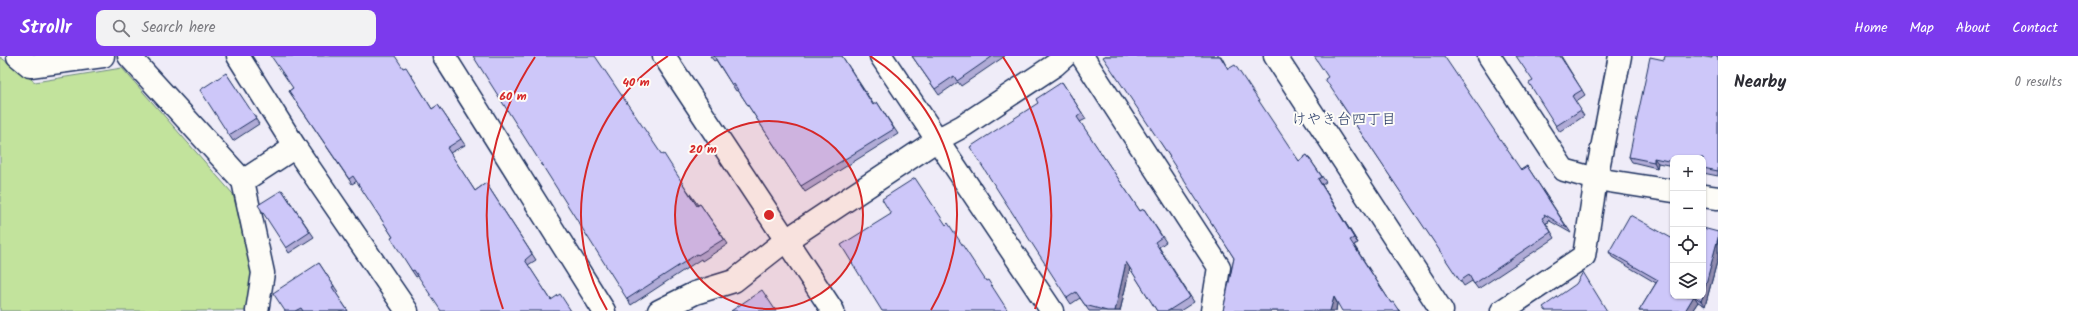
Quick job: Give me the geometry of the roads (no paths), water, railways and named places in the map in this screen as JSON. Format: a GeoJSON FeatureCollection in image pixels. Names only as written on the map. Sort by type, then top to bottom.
{"type":"FeatureCollection","features":[{"type":"Feature","properties":{"kind":"street"},"geometry":{"type":"LineString","coordinates":[[18,56],[30,66],[103,56]]}},
{"type":"Feature","properties":{"kind":"street"},"geometry":{"type":"LineString","coordinates":[[128,56],[243,181],[263,273],[257,311]]}},
{"type":"Feature","properties":{"kind":"street"},"geometry":{"type":"LineString","coordinates":[[238,56],[295,147],[407,311]]}},
{"type":"Feature","properties":{"kind":"street"},"geometry":{"type":"LineString","coordinates":[[444,56],[604,311]]}},
{"type":"Feature","properties":{"kind":"street"},"geometry":{"type":"LineString","coordinates":[[664,56],[785,241],[833,311]]}},
{"type":"Feature","properties":{"kind":"street"},"geometry":{"type":"LineString","coordinates":[[881,56],[1052,311]]}},
{"type":"Feature","properties":{"kind":"street"},"geometry":{"type":"LineString","coordinates":[[659,311],[695,293],[734,281],[785,241],[937,140],[964,126],[1055,65],[1065,56]]}},
{"type":"Feature","properties":{"kind":"street"},"geometry":{"type":"LineString","coordinates":[[1082,56],[1219,267],[1212,311]]}},
{"type":"Feature","properties":{"kind":"street"},"geometry":{"type":"LineString","coordinates":[[1275,56],[1442,311]]}},
{"type":"Feature","properties":{"kind":"street"},"geometry":{"type":"LineString","coordinates":[[1488,56],[1564,170],[1596,179],[1670,191]]}},
{"type":"Feature","properties":{"kind":"street"},"geometry":{"type":"LineString","coordinates":[[1502,311],[1584,256],[1596,179],[1620,56]]}},
{"type":"Feature","properties":{"kind":"street"},"geometry":{"type":"LineString","coordinates":[[243,181],[295,147]]}},
{"type":"Feature","properties":{"kind":"street"},"geometry":{"type":"LineString","coordinates":[[1706,196],[1718,198]]}},
{"type":"Feature","properties":{"kind":"district","name":"けやき台四丁目"},"geometry":{"type":"Point","coordinates":[1344,120]}}]}
